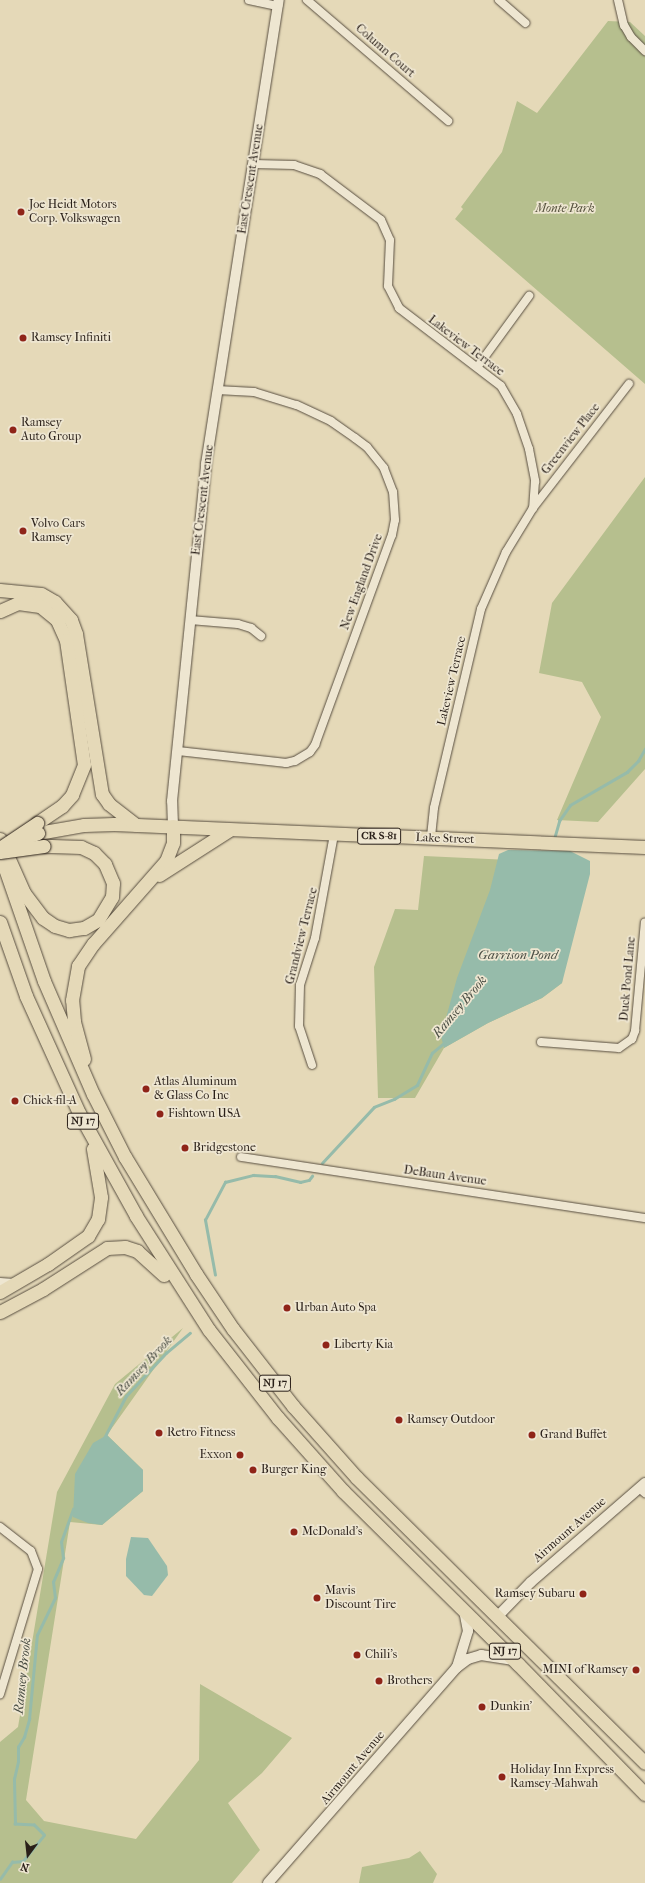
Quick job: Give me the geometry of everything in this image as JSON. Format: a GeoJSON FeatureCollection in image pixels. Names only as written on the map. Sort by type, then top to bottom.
{"type":"FeatureCollection","features":[{"type":"Feature","properties":{"kind":"main road"},"geometry":{"type":"LineString","coordinates":[[0,590],[41,594],[59,604],[71,620],[76,634],[102,794],[109,804],[136,825]]}},
{"type":"Feature","properties":{"kind":"main road"},"geometry":{"type":"LineString","coordinates":[[0,611],[18,604],[40,606],[58,620],[66,640],[84,764],[72,795],[62,806],[38,828],[0,850]]}},
{"type":"Feature","properties":{"kind":"main road"},"geometry":{"type":"LineString","coordinates":[[38,828],[84,825],[173,826],[173,843],[168,857],[90,948],[76,974],[72,1000],[74,1021],[93,1094]]}},
{"type":"Feature","properties":{"kind":"main road","name":"Lake Street"},"geometry":{"type":"LineString","coordinates":[[173,826],[229,830],[645,847]]}},
{"type":"Feature","properties":{"kind":"main road"},"geometry":{"type":"LineString","coordinates":[[147,882],[229,830]]}},
{"type":"Feature","properties":{"kind":"main road"},"geometry":{"type":"LineString","coordinates":[[0,839],[24,893],[43,918],[55,926],[68,930],[92,924],[103,915],[112,898],[113,883],[105,864],[94,853],[81,847],[44,846],[0,850]]}},
{"type":"Feature","properties":{"kind":"main road","name":"NJ 17"},"geometry":{"type":"LineString","coordinates":[[0,850],[44,981],[93,1094],[125,1157],[196,1274],[260,1364],[320,1438],[357,1478],[645,1763]]}},
{"type":"Feature","properties":{"kind":"main road","name":"NJ 17"},"geometry":{"type":"LineString","coordinates":[[0,922],[45,1041],[91,1135],[136,1216],[193,1306],[248,1381],[310,1455],[645,1794]]}},
{"type":"Feature","properties":{"kind":"main road"},"geometry":{"type":"LineString","coordinates":[[0,1292],[48,1264],[88,1236],[98,1219],[101,1197],[91,1135]]}},
{"type":"Feature","properties":{"kind":"main road"},"geometry":{"type":"LineString","coordinates":[[0,1312],[43,1289],[97,1252],[119,1246],[131,1248],[148,1258],[193,1306]]}},
{"type":"Feature","properties":{"kind":"street"},"geometry":{"type":"LineString","coordinates":[[249,0],[278,3]]}},
{"type":"Feature","properties":{"kind":"street","name":"Column Court"},"geometry":{"type":"LineString","coordinates":[[307,0],[448,121]]}},
{"type":"Feature","properties":{"kind":"street"},"geometry":{"type":"LineString","coordinates":[[499,0],[525,23]]}},
{"type":"Feature","properties":{"kind":"street"},"geometry":{"type":"LineString","coordinates":[[618,0],[624,25],[631,37],[645,50]]}},
{"type":"Feature","properties":{"kind":"street","name":"East Crescent Avenue"},"geometry":{"type":"LineString","coordinates":[[173,826],[172,801],[190,620],[216,390],[254,164],[278,3]]}},
{"type":"Feature","properties":{"kind":"street","name":"Lakeview Terrace"},"geometry":{"type":"LineString","coordinates":[[254,164],[294,165],[320,174],[373,213],[384,226],[390,240],[388,286],[399,308],[409,318],[478,366],[501,386],[517,414],[533,466],[536,481],[533,508],[506,552],[481,609],[434,808],[431,838]]}},
{"type":"Feature","properties":{"kind":"street"},"geometry":{"type":"LineString","coordinates":[[478,366],[529,296]]}},
{"type":"Feature","properties":{"kind":"street","name":"Greenview Place"},"geometry":{"type":"LineString","coordinates":[[533,508],[629,384]]}},
{"type":"Feature","properties":{"kind":"street","name":"New England Drive"},"geometry":{"type":"LineString","coordinates":[[178,751],[286,763],[299,759],[310,752],[315,745],[389,542],[395,520],[393,492],[384,468],[367,447],[355,438],[331,421],[282,400],[254,392],[216,390]]}},
{"type":"Feature","properties":{"kind":"street"},"geometry":{"type":"LineString","coordinates":[[190,620],[238,624],[251,628],[261,636]]}},
{"type":"Feature","properties":{"kind":"street","name":"Grandview Terrace"},"geometry":{"type":"LineString","coordinates":[[312,1065],[299,1026],[300,985],[315,938],[334,834]]}},
{"type":"Feature","properties":{"kind":"street","name":"Duck Pond Lane"},"geometry":{"type":"LineString","coordinates":[[541,1042],[619,1048],[632,1039],[635,1031],[645,922]]}},
{"type":"Feature","properties":{"kind":"street","name":"DeBaun Avenue"},"geometry":{"type":"LineString","coordinates":[[241,1157],[645,1218]]}},
{"type":"Feature","properties":{"kind":"street"},"geometry":{"type":"LineString","coordinates":[[0,1282],[16,1283]]}},
{"type":"Feature","properties":{"kind":"street","name":"Airmount Avenue"},"geometry":{"type":"LineString","coordinates":[[498,1616],[531,1582],[643,1488]]}},
{"type":"Feature","properties":{"kind":"street"},"geometry":{"type":"LineString","coordinates":[[0,1527],[31,1551],[38,1569],[0,1694]]}},
{"type":"Feature","properties":{"kind":"street","name":"Airmount Avenue"},"geometry":{"type":"LineString","coordinates":[[456,1668],[468,1631],[464,1611]]}},
{"type":"Feature","properties":{"kind":"street","name":"Airmount Avenue"},"geometry":{"type":"LineString","coordinates":[[268,1883],[456,1668],[468,1659],[481,1655],[515,1661]]}},
{"type":"Feature","properties":{"kind":"green space","name":"Monte Park"},"geometry":{"type":"Polygon","coordinates":[[[608,21],[630,22],[645,36],[645,384],[455,219],[463,209],[461,207],[502,152],[517,101],[537,113],[608,21]]]}},
{"type":"Feature","properties":{"kind":"green space"},"geometry":{"type":"Polygon","coordinates":[[[645,477],[645,769],[598,822],[557,820],[601,717],[582,682],[539,673],[552,603],[645,477]]]}},
{"type":"Feature","properties":{"kind":"green space"},"geometry":{"type":"Polygon","coordinates":[[[424,856],[576,863],[562,983],[542,998],[488,1023],[444,1048],[415,1098],[378,1098],[374,967],[395,909],[418,910],[424,856]]]}},
{"type":"Feature","properties":{"kind":"green space"},"geometry":{"type":"Polygon","coordinates":[[[183,1328],[107,1435],[143,1470],[143,1491],[102,1525],[70,1522],[26,1800],[44,1821],[136,1839],[199,1760],[200,1684],[292,1738],[262,1773],[228,1803],[260,1850],[232,1883],[0,1883],[0,1742],[18,1727],[57,1492],[115,1384],[183,1328]]]}},
{"type":"Feature","properties":{"kind":"green space"},"geometry":{"type":"Polygon","coordinates":[[[420,1851],[437,1874],[433,1883],[359,1883],[362,1867],[409,1858],[420,1851]]]}},
{"type":"Feature","properties":{"kind":"water","name":"Garrison Pond"},"geometry":{"type":"Polygon","coordinates":[[[508,850],[570,851],[590,861],[590,874],[562,983],[542,998],[488,1023],[444,1048],[441,1036],[457,978],[490,890],[499,854],[508,850]]]}},
{"type":"Feature","properties":{"kind":"water"},"geometry":{"type":"Polygon","coordinates":[[[107,1435],[143,1470],[143,1491],[102,1525],[88,1523],[73,1517],[75,1474],[93,1443],[107,1435]]]}},
{"type":"Feature","properties":{"kind":"water"},"geometry":{"type":"Polygon","coordinates":[[[131,1537],[148,1538],[167,1566],[168,1575],[152,1596],[144,1595],[126,1576],[126,1559],[131,1537]]]}},
{"type":"Feature","properties":{"kind":"waterway","name":"Ramsey Brook"},"geometry":{"type":"LineString","coordinates":[[554,839],[559,821],[570,805],[627,772],[638,761],[645,749]]}},
{"type":"Feature","properties":{"kind":"waterway","name":"Ramsey Brook"},"geometry":{"type":"LineString","coordinates":[[322,1163],[374,1107],[394,1099],[417,1085],[432,1053],[444,1043]]}},
{"type":"Feature","properties":{"kind":"waterway","name":"Ramsey Brook"},"geometry":{"type":"LineString","coordinates":[[215,1275],[205,1220],[225,1182],[253,1175],[275,1176],[300,1182],[309,1180],[312,1176]]}},
{"type":"Feature","properties":{"kind":"waterway","name":"Ramsey Brook"},"geometry":{"type":"LineString","coordinates":[[104,1438],[126,1396],[166,1353],[190,1333]]}},
{"type":"Feature","properties":{"kind":"waterway","name":"Ramsey Brook"},"geometry":{"type":"LineString","coordinates":[[0,1879],[12,1862],[23,1861],[44,1835],[34,1825],[15,1824],[14,1779],[18,1761],[18,1747],[24,1737],[29,1719],[37,1635],[55,1598],[53,1582],[63,1558],[61,1542],[73,1509]]}},
{"type":"Feature","properties":{"kind":"place","name":"Joe Heidt Motors Corp. Volkswagen"},"geometry":{"type":"Point","coordinates":[21,212]}},
{"type":"Feature","properties":{"kind":"place","name":"Ramsey Infiniti"},"geometry":{"type":"Point","coordinates":[23,338]}},
{"type":"Feature","properties":{"kind":"place","name":"Ramsey Auto Group"},"geometry":{"type":"Point","coordinates":[13,430]}},
{"type":"Feature","properties":{"kind":"place","name":"Volvo Cars Ramsey"},"geometry":{"type":"Point","coordinates":[23,531]}},
{"type":"Feature","properties":{"kind":"place","name":"Atlas Aluminum & Glass Co Inc"},"geometry":{"type":"Point","coordinates":[146,1089]}},
{"type":"Feature","properties":{"kind":"place","name":"Chick-fil-A"},"geometry":{"type":"Point","coordinates":[15,1101]}},
{"type":"Feature","properties":{"kind":"place","name":"Fishtown USA"},"geometry":{"type":"Point","coordinates":[160,1114]}},
{"type":"Feature","properties":{"kind":"place","name":"Bridgestone"},"geometry":{"type":"Point","coordinates":[185,1148]}},
{"type":"Feature","properties":{"kind":"place","name":"Urban Auto Spa"},"geometry":{"type":"Point","coordinates":[287,1308]}},
{"type":"Feature","properties":{"kind":"place","name":"Liberty Kia"},"geometry":{"type":"Point","coordinates":[326,1345]}},
{"type":"Feature","properties":{"kind":"place","name":"Ramsey Outdoor"},"geometry":{"type":"Point","coordinates":[399,1420]}},
{"type":"Feature","properties":{"kind":"place","name":"Retro Fitness"},"geometry":{"type":"Point","coordinates":[159,1433]}},
{"type":"Feature","properties":{"kind":"place","name":"Grand Buffet"},"geometry":{"type":"Point","coordinates":[532,1435]}},
{"type":"Feature","properties":{"kind":"place","name":"Exxon"},"geometry":{"type":"Point","coordinates":[240,1455]}},
{"type":"Feature","properties":{"kind":"place","name":"Burger King"},"geometry":{"type":"Point","coordinates":[253,1470]}},
{"type":"Feature","properties":{"kind":"place","name":"McDonald's"},"geometry":{"type":"Point","coordinates":[294,1532]}},
{"type":"Feature","properties":{"kind":"place","name":"Ramsey Subaru"},"geometry":{"type":"Point","coordinates":[583,1594]}},
{"type":"Feature","properties":{"kind":"place","name":"Mavis Discount Tire"},"geometry":{"type":"Point","coordinates":[317,1598]}},
{"type":"Feature","properties":{"kind":"place","name":"Chili's"},"geometry":{"type":"Point","coordinates":[357,1655]}},
{"type":"Feature","properties":{"kind":"place","name":"MINI of Ramsey"},"geometry":{"type":"Point","coordinates":[636,1670]}},
{"type":"Feature","properties":{"kind":"place","name":"Brothers"},"geometry":{"type":"Point","coordinates":[379,1681]}},
{"type":"Feature","properties":{"kind":"place","name":"Dunkin'"},"geometry":{"type":"Point","coordinates":[482,1707]}},
{"type":"Feature","properties":{"kind":"place","name":"Holiday Inn Express Ramsey-Mahwah"},"geometry":{"type":"Point","coordinates":[502,1777]}}]}
